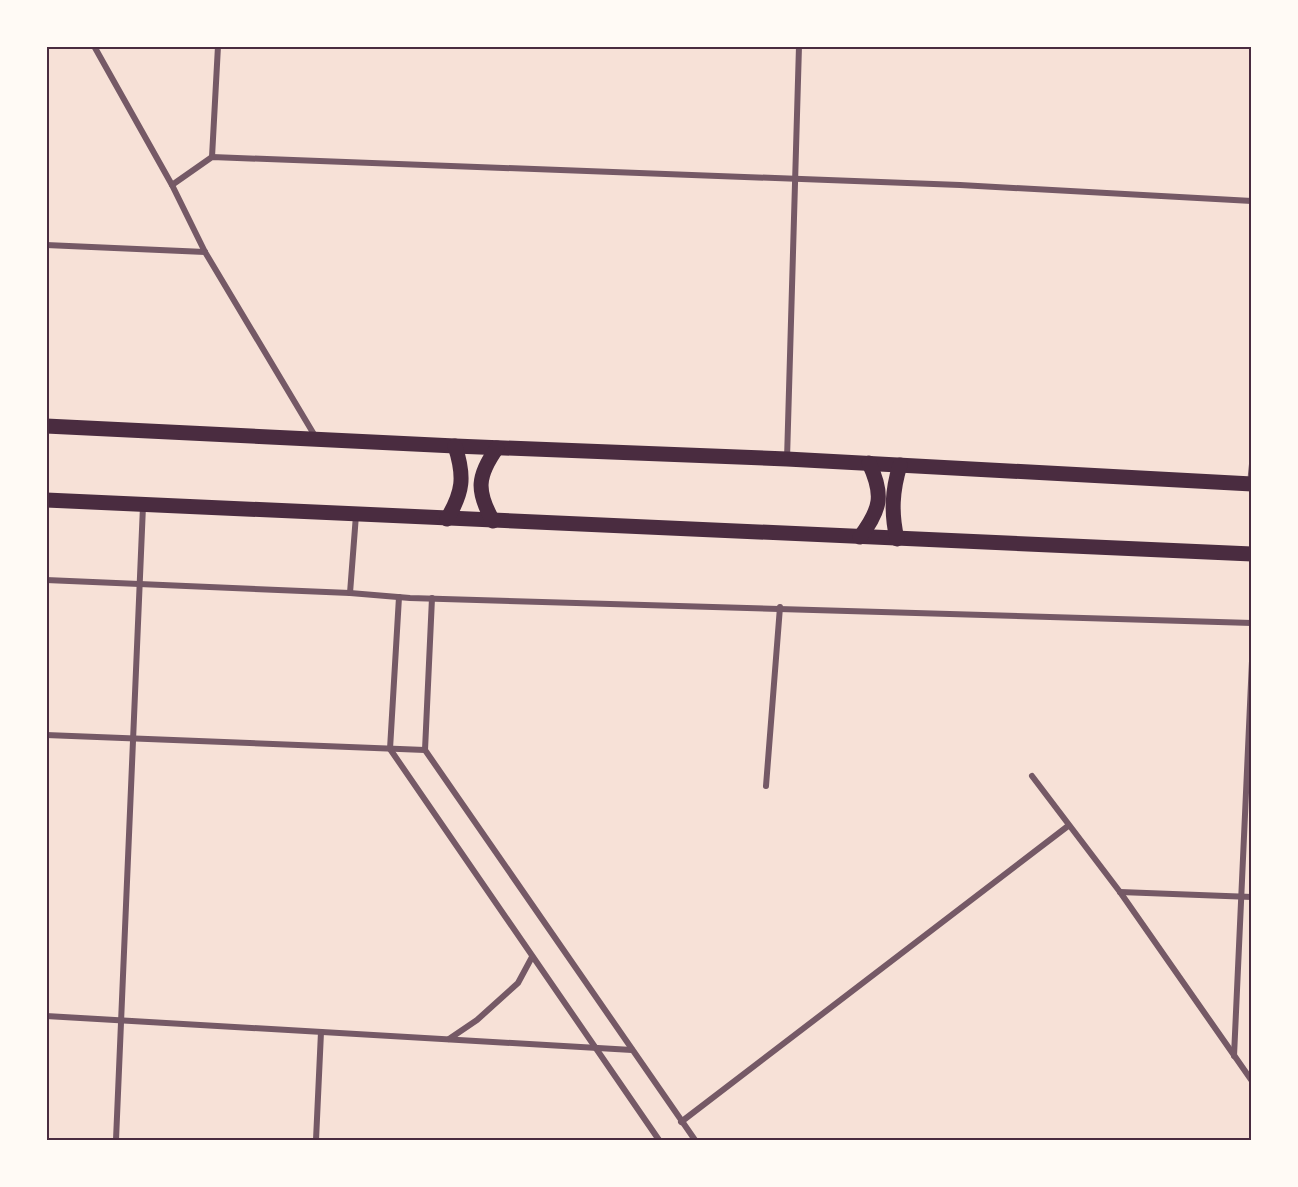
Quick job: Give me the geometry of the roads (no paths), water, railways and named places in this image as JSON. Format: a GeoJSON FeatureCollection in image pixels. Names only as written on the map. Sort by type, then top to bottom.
{"type":"FeatureCollection","features":[{"type":"Feature","properties":{"kind":"main road"},"geometry":{"type":"LineString","coordinates":[[46,426],[497,448],[787,459],[1251,484]]}},
{"type":"Feature","properties":{"kind":"main road"},"geometry":{"type":"LineString","coordinates":[[447,519],[457,502],[462,484],[461,465],[455,446]]}},
{"type":"Feature","properties":{"kind":"main road"},"geometry":{"type":"LineString","coordinates":[[493,521],[483,504],[480,483],[485,464],[497,448]]}},
{"type":"Feature","properties":{"kind":"main road"},"geometry":{"type":"LineString","coordinates":[[860,537],[872,520],[879,501],[877,481],[869,463]]}},
{"type":"Feature","properties":{"kind":"main road"},"geometry":{"type":"LineString","coordinates":[[897,539],[892,501],[894,483],[900,465]]}},
{"type":"Feature","properties":{"kind":"main road"},"geometry":{"type":"LineString","coordinates":[[46,500],[1251,554]]}},
{"type":"Feature","properties":{"kind":"street"},"geometry":{"type":"LineString","coordinates":[[94,46],[172,185],[206,252],[317,439]]}},
{"type":"Feature","properties":{"kind":"street"},"geometry":{"type":"LineString","coordinates":[[212,157],[218,46]]}},
{"type":"Feature","properties":{"kind":"street"},"geometry":{"type":"LineString","coordinates":[[787,459],[799,46]]}},
{"type":"Feature","properties":{"kind":"street"},"geometry":{"type":"LineString","coordinates":[[172,185],[212,157],[960,185],[1251,201]]}},
{"type":"Feature","properties":{"kind":"street"},"geometry":{"type":"LineString","coordinates":[[46,245],[206,252]]}},
{"type":"Feature","properties":{"kind":"street"},"geometry":{"type":"LineString","coordinates":[[1251,464],[1251,484]]}},
{"type":"Feature","properties":{"kind":"street"},"geometry":{"type":"LineString","coordinates":[[116,1140],[143,506]]}},
{"type":"Feature","properties":{"kind":"street"},"geometry":{"type":"LineString","coordinates":[[350,593],[356,515]]}},
{"type":"Feature","properties":{"kind":"street"},"geometry":{"type":"LineString","coordinates":[[46,580],[399,597],[1251,623]]}},
{"type":"Feature","properties":{"kind":"street"},"geometry":{"type":"LineString","coordinates":[[399,597],[390,749],[659,1140]]}},
{"type":"Feature","properties":{"kind":"street"},"geometry":{"type":"LineString","coordinates":[[432,598],[425,750],[694,1140]]}},
{"type":"Feature","properties":{"kind":"street"},"geometry":{"type":"LineString","coordinates":[[766,786],[780,608]]}},
{"type":"Feature","properties":{"kind":"street"},"geometry":{"type":"LineString","coordinates":[[1234,1056],[1251,661]]}},
{"type":"Feature","properties":{"kind":"street"},"geometry":{"type":"LineString","coordinates":[[46,735],[425,750]]}},
{"type":"Feature","properties":{"kind":"street"},"geometry":{"type":"LineString","coordinates":[[1032,776],[1120,892],[1251,1081]]}},
{"type":"Feature","properties":{"kind":"street"},"geometry":{"type":"LineString","coordinates":[[681,1122],[1068,826]]}},
{"type":"Feature","properties":{"kind":"street"},"geometry":{"type":"LineString","coordinates":[[1120,892],[1251,897]]}},
{"type":"Feature","properties":{"kind":"street"},"geometry":{"type":"LineString","coordinates":[[449,1039],[477,1020],[518,983],[531,957]]}},
{"type":"Feature","properties":{"kind":"street"},"geometry":{"type":"LineString","coordinates":[[46,1016],[632,1050]]}},
{"type":"Feature","properties":{"kind":"street"},"geometry":{"type":"LineString","coordinates":[[316,1140],[321,1032]]}}]}
